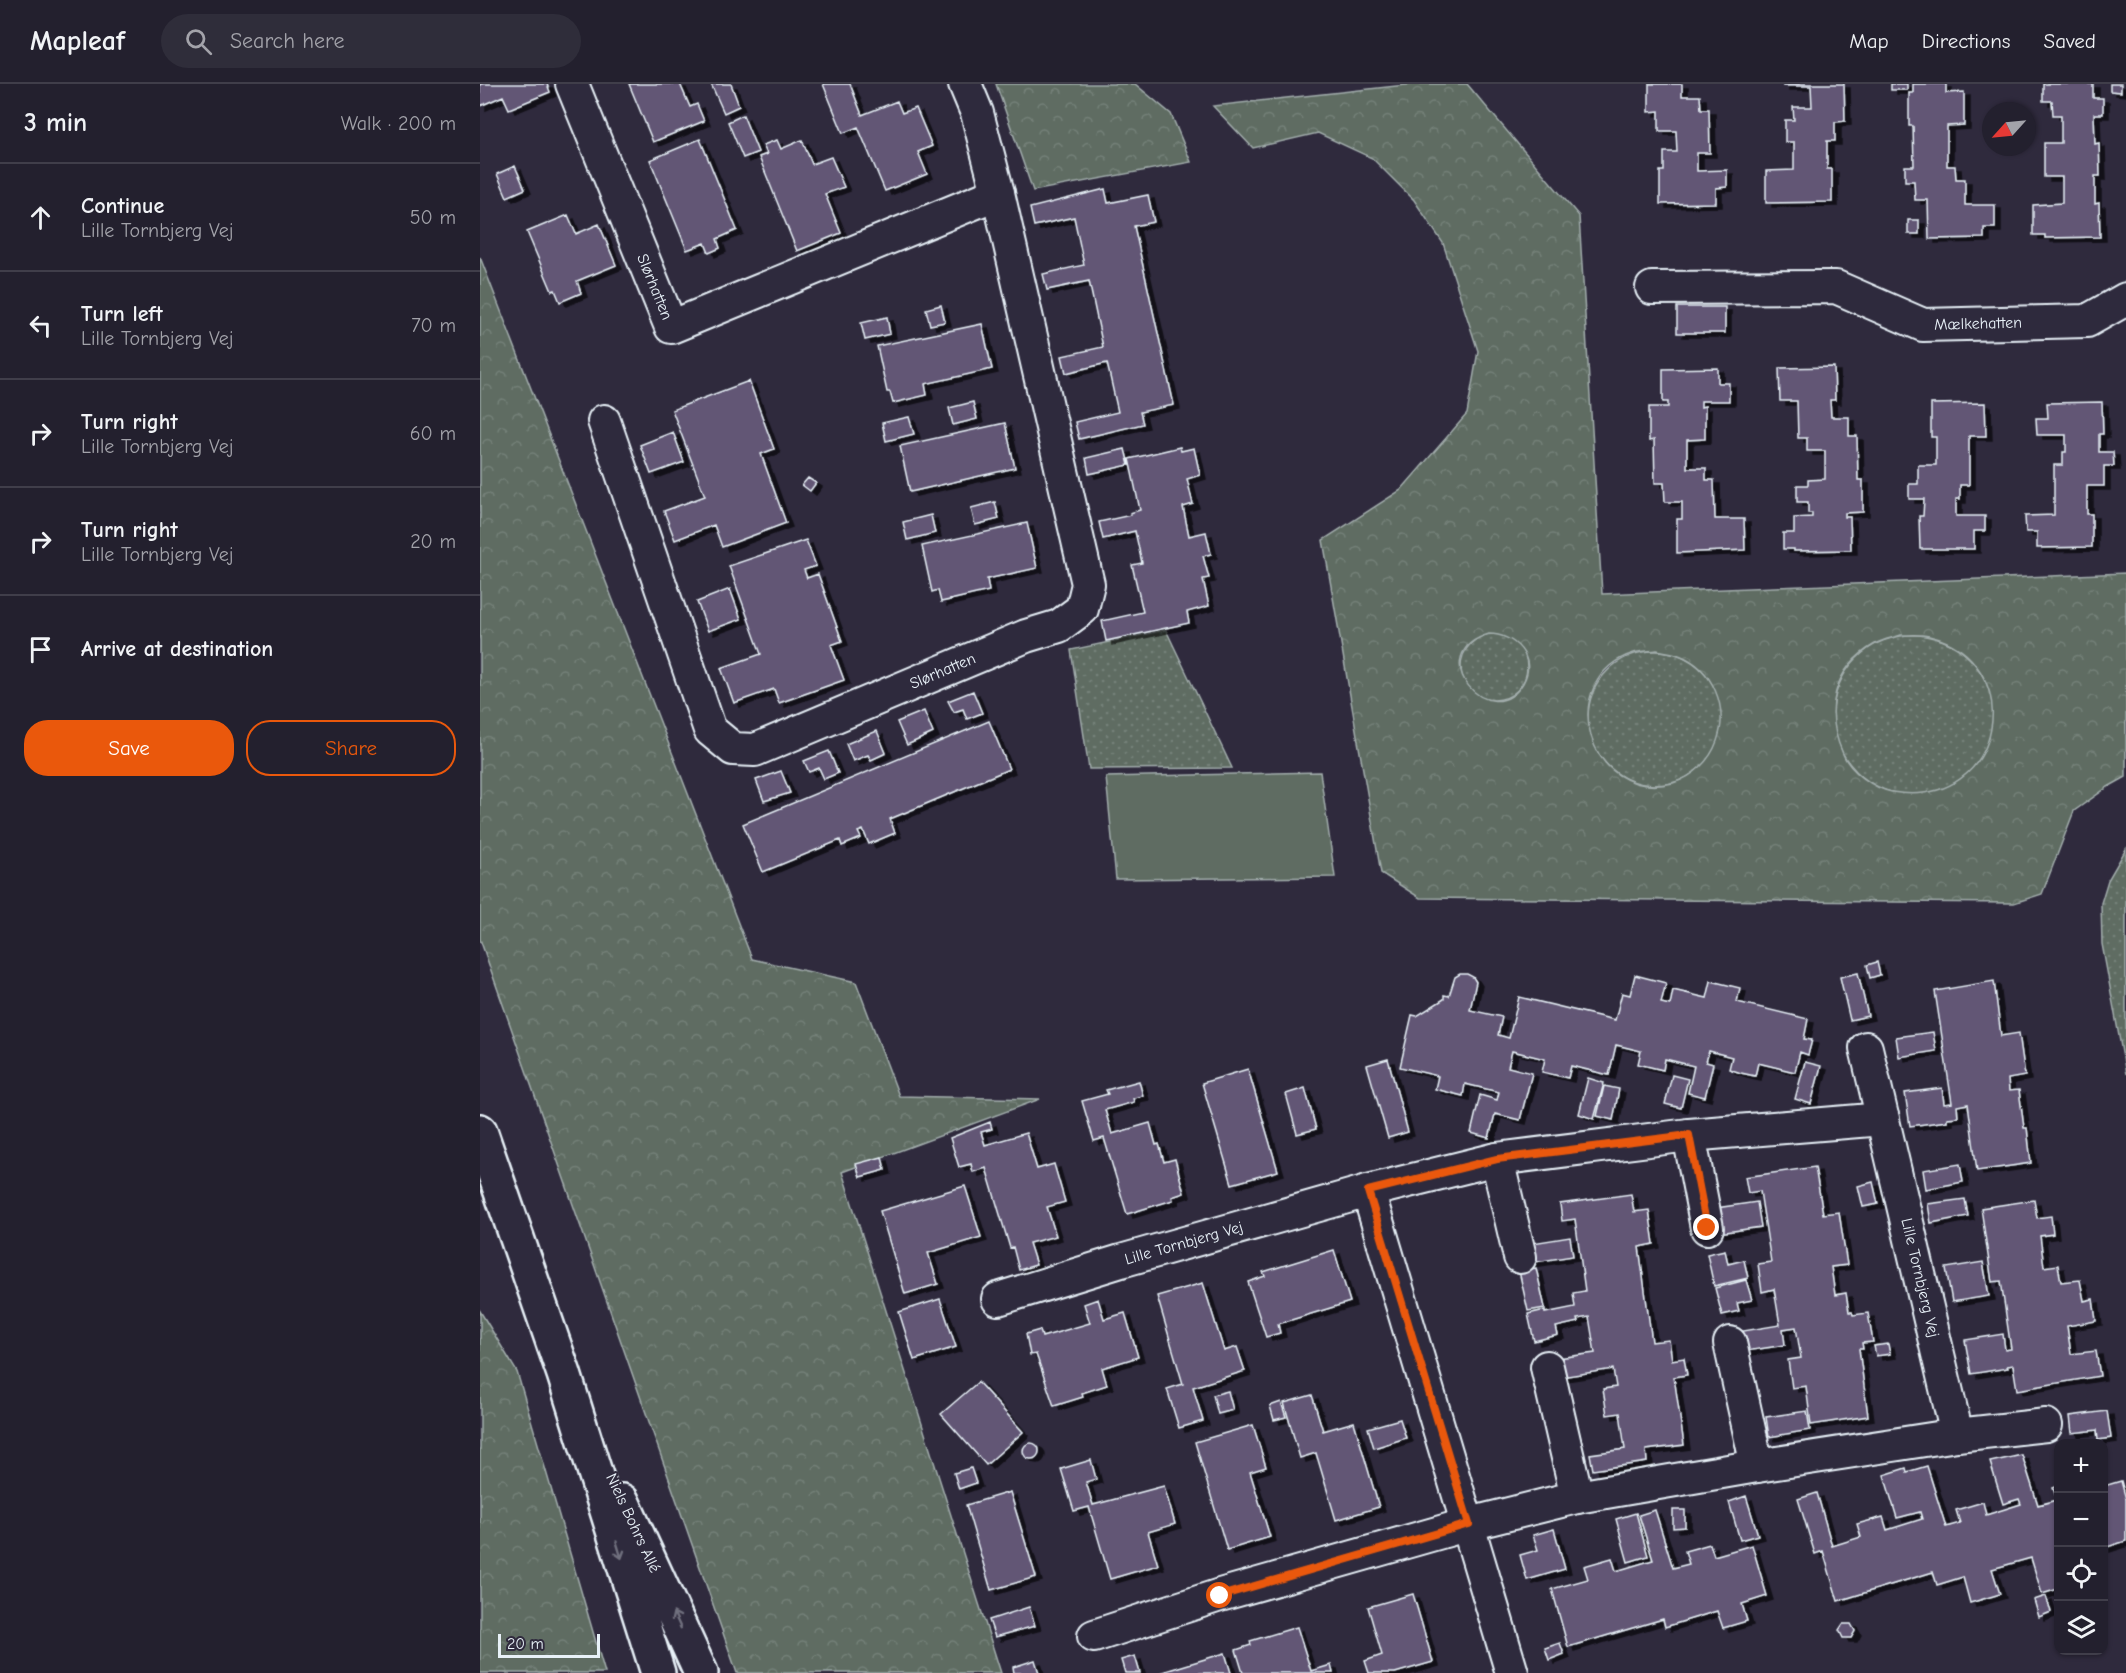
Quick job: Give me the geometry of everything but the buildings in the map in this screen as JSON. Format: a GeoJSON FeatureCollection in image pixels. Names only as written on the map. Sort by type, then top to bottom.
{"type":"FeatureCollection","features":[{"type":"Feature","properties":{"kind":"street","name":"Slørhatten"},"geometry":{"type":"LineString","coordinates":[[572,84],[671,327],[998,193]]}},
{"type":"Feature","properties":{"kind":"street","name":"Slørhatten"},"geometry":{"type":"LineString","coordinates":[[604,421],[710,730],[733,749],[755,750],[1026,636],[1059,626],[1082,609],[1088,584],[998,193],[977,113],[965,84]]}},
{"type":"Feature","properties":{"kind":"street","name":"Mælkehatten"},"geometry":{"type":"LineString","coordinates":[[1652,288],[1836,286],[1923,325],[2087,321],[2126,299]]}},
{"type":"Feature","properties":{"kind":"street","name":"Lille Tornbjerg Vej"},"geometry":{"type":"LineString","coordinates":[[1866,1048],[1957,1435]]}},
{"type":"Feature","properties":{"kind":"street","name":"Lille Tornbjerg Vej"},"geometry":{"type":"LineString","coordinates":[[998,1299],[1368,1191],[1497,1159],[1689,1135],[1883,1119]]}},
{"type":"Feature","properties":{"kind":"street","name":"Niels Bohrs Allé"},"geometry":{"type":"LineString","coordinates":[[480,1131],[564,1374],[658,1673]]}},
{"type":"Feature","properties":{"kind":"street"},"geometry":{"type":"LineString","coordinates":[[1689,1135],[1707,1228]]}},
{"type":"Feature","properties":{"kind":"street"},"geometry":{"type":"LineString","coordinates":[[1497,1159],[1520,1257]]}},
{"type":"Feature","properties":{"kind":"street"},"geometry":{"type":"LineString","coordinates":[[1368,1191],[1512,1673]]}},
{"type":"Feature","properties":{"kind":"street"},"geometry":{"type":"LineString","coordinates":[[1730,1343],[1757,1466]]}},
{"type":"Feature","properties":{"kind":"street"},"geometry":{"type":"LineString","coordinates":[[1547,1367],[1577,1497]]}},
{"type":"Feature","properties":{"kind":"street","name":"Niels Bohrs Allé"},"geometry":{"type":"LineString","coordinates":[[564,1374],[701,1673]]}},
{"type":"Feature","properties":{"kind":"street"},"geometry":{"type":"LineString","coordinates":[[1094,1636],[1220,1596],[1469,1524],[1577,1497],[1957,1435],[2046,1425]]}},
{"type":"Feature","properties":{"kind":"green space"},"geometry":{"type":"Polygon","coordinates":[[[996,84],[1135,84],[1171,114],[1191,162],[1033,191],[996,84]]]}},
{"type":"Feature","properties":{"kind":"green space"},"geometry":{"type":"Polygon","coordinates":[[[1415,84],[1467,84],[1579,216],[1602,594],[2126,573],[2126,777],[2074,811],[2042,894],[2014,903],[1420,898],[1381,873],[1323,540],[1401,490],[1467,414],[1478,351],[1443,243],[1414,200],[1372,158],[1318,133],[1253,148],[1213,106],[1415,84]],[[1489,634],[1470,644],[1461,658],[1461,672],[1469,686],[1480,696],[1495,701],[1510,697],[1523,683],[1528,665],[1521,649],[1515,643],[1507,638],[1489,634]],[[1901,635],[1885,640],[1860,654],[1841,678],[1833,707],[1837,738],[1851,767],[1870,783],[1892,792],[1931,792],[1960,779],[1980,757],[1991,730],[1991,700],[1981,673],[1961,650],[1929,636],[1901,635]],[[1657,650],[1634,653],[1609,667],[1594,687],[1588,711],[1591,735],[1601,758],[1619,775],[1643,784],[1673,783],[1694,772],[1710,755],[1720,728],[1719,703],[1709,679],[1691,661],[1674,653],[1657,650]]]}},
{"type":"Feature","properties":{"kind":"green space"},"geometry":{"type":"Polygon","coordinates":[[[480,257],[752,959],[856,982],[899,1096],[1040,1099],[842,1172],[1001,1673],[737,1673],[480,939],[480,257]]]}},
{"type":"Feature","properties":{"kind":"green space"},"geometry":{"type":"Polygon","coordinates":[[[1166,630],[1232,768],[1089,769],[1071,650],[1166,630]]]}},
{"type":"Feature","properties":{"kind":"green space"},"geometry":{"type":"Polygon","coordinates":[[[1494,634],[1507,637],[1517,644],[1524,654],[1527,667],[1524,680],[1517,690],[1507,697],[1494,700],[1481,697],[1471,690],[1464,680],[1461,667],[1464,654],[1471,644],[1481,637],[1494,634]]]}},
{"type":"Feature","properties":{"kind":"green space"},"geometry":{"type":"Polygon","coordinates":[[[1913,635],[1944,641],[1969,659],[1987,684],[1993,715],[1987,746],[1969,771],[1944,789],[1913,795],[1882,789],[1857,771],[1839,746],[1833,715],[1839,684],[1857,659],[1882,641],[1913,635]]]}},
{"type":"Feature","properties":{"kind":"green space"},"geometry":{"type":"Polygon","coordinates":[[[1655,651],[1681,656],[1702,671],[1717,692],[1722,718],[1717,744],[1702,765],[1681,780],[1655,785],[1629,780],[1608,765],[1593,744],[1588,718],[1593,692],[1608,671],[1629,656],[1655,651]]]}},
{"type":"Feature","properties":{"kind":"green space"},"geometry":{"type":"Polygon","coordinates":[[[1320,772],[1335,877],[1116,879],[1106,777],[1320,772]]]}},
{"type":"Feature","properties":{"kind":"green space"},"geometry":{"type":"Polygon","coordinates":[[[2126,849],[2126,1074],[2102,944],[2101,903],[2108,880],[2126,849]]]}},
{"type":"Feature","properties":{"kind":"green space"},"geometry":{"type":"Polygon","coordinates":[[[480,1311],[517,1372],[605,1673],[480,1673],[480,1311]]]}},
{"type":"Feature","properties":{"kind":"route"},"geometry":{"type":"LineString","coordinates":[[1220,1596],[1469,1524],[1368,1191],[1497,1159],[1689,1135],[1707,1228]]}}]}
